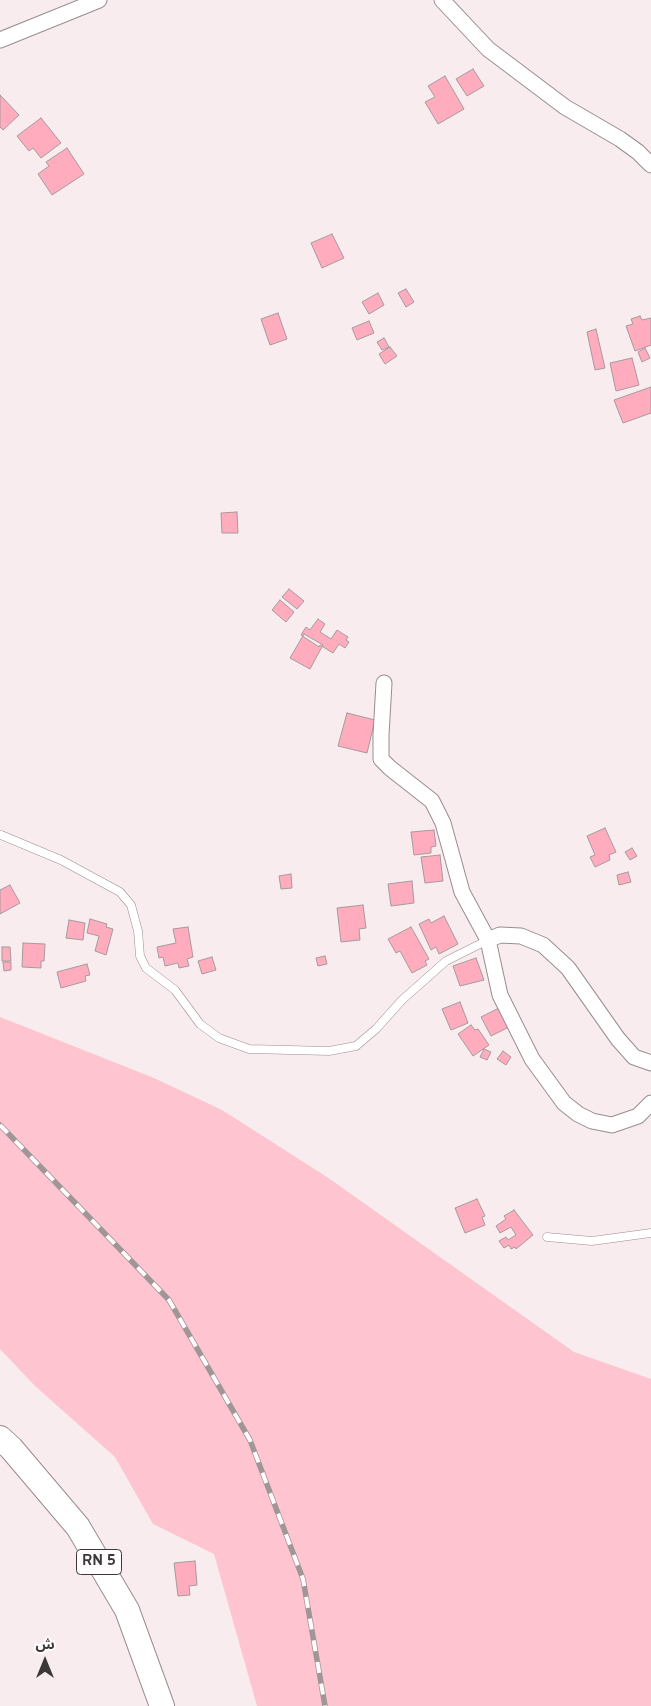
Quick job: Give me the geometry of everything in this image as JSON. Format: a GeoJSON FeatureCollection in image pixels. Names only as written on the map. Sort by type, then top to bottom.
{"type":"FeatureCollection","features":[{"type":"Feature","properties":{"kind":"main road","name":"RN 5"},"geometry":{"type":"LineString","coordinates":[[0,1438],[11,1448],[78,1527],[127,1610],[162,1706]]}},
{"type":"Feature","properties":{"kind":"street"},"geometry":{"type":"LineString","coordinates":[[0,40],[99,0]]}},
{"type":"Feature","properties":{"kind":"street"},"geometry":{"type":"LineString","coordinates":[[442,0],[488,49],[565,108],[620,139],[638,152],[651,165]]}},
{"type":"Feature","properties":{"kind":"street"},"geometry":{"type":"LineString","coordinates":[[384,682],[380,735],[381,759],[432,801],[443,823],[462,892],[488,940],[500,995],[532,1059],[564,1103],[578,1114],[592,1121],[612,1125],[638,1116],[651,1103]]}},
{"type":"Feature","properties":{"kind":"street"},"geometry":{"type":"LineString","coordinates":[[488,940],[500,935],[521,936],[543,945],[568,968],[618,1039],[634,1057],[651,1063]]}},
{"type":"Feature","properties":{"kind":"lane"},"geometry":{"type":"LineString","coordinates":[[1,835],[60,860],[120,892],[130,905],[138,931],[140,956],[146,968],[175,990],[200,1024],[219,1038],[249,1049],[329,1051],[356,1046],[376,1029],[402,1000],[446,961],[488,940]]}},
{"type":"Feature","properties":{"kind":"lane"},"geometry":{"type":"LineString","coordinates":[[547,1237],[592,1241],[651,1233]]}},
{"type":"Feature","properties":{"kind":"shaded area"},"geometry":{"type":"Polygon","coordinates":[[[0,1017],[154,1078],[222,1110],[327,1177],[574,1352],[651,1379],[651,1706],[257,1706],[214,1554],[153,1524],[115,1457],[35,1386],[0,1349],[0,1017]]]}},
{"type":"Feature","properties":{"kind":"building"},"geometry":{"type":"Polygon","coordinates":[[[473,69],[484,86],[467,96],[456,79],[473,69]]]}},
{"type":"Feature","properties":{"kind":"building"},"geometry":{"type":"Polygon","coordinates":[[[445,76],[464,109],[438,124],[425,102],[435,97],[428,86],[445,76]]]}},
{"type":"Feature","properties":{"kind":"building"},"geometry":{"type":"Polygon","coordinates":[[[0,95],[19,115],[3,130],[0,127],[0,95]]]}},
{"type":"Feature","properties":{"kind":"building"},"geometry":{"type":"Polygon","coordinates":[[[41,118],[61,143],[41,158],[33,148],[29,151],[17,136],[41,118]]]}},
{"type":"Feature","properties":{"kind":"building"},"geometry":{"type":"Polygon","coordinates":[[[67,148],[84,174],[52,195],[38,174],[49,166],[46,162],[67,148]]]}},
{"type":"Feature","properties":{"kind":"building"},"geometry":{"type":"Polygon","coordinates":[[[332,234],[344,258],[322,268],[311,243],[332,234]]]}},
{"type":"Feature","properties":{"kind":"building"},"geometry":{"type":"Polygon","coordinates":[[[406,289],[414,302],[406,307],[398,293],[406,289]]]}},
{"type":"Feature","properties":{"kind":"building"},"geometry":{"type":"Polygon","coordinates":[[[378,293],[384,305],[369,314],[362,302],[378,293]]]}},
{"type":"Feature","properties":{"kind":"building"},"geometry":{"type":"Polygon","coordinates":[[[278,313],[287,339],[270,345],[261,319],[278,313]]]}},
{"type":"Feature","properties":{"kind":"building"},"geometry":{"type":"Polygon","coordinates":[[[640,316],[642,320],[651,318],[651,345],[635,351],[626,326],[633,324],[631,319],[640,316]]]}},
{"type":"Feature","properties":{"kind":"building"},"geometry":{"type":"Polygon","coordinates":[[[369,321],[374,333],[357,340],[352,328],[369,321]]]}},
{"type":"Feature","properties":{"kind":"building"},"geometry":{"type":"Polygon","coordinates":[[[596,329],[605,368],[595,370],[587,332],[596,329]]]}},
{"type":"Feature","properties":{"kind":"building"},"geometry":{"type":"Polygon","coordinates":[[[384,338],[389,347],[382,350],[377,342],[384,338]]]}},
{"type":"Feature","properties":{"kind":"building"},"geometry":{"type":"Polygon","coordinates":[[[390,347],[397,356],[385,364],[379,354],[390,347]]]}},
{"type":"Feature","properties":{"kind":"building"},"geometry":{"type":"Polygon","coordinates":[[[645,348],[650,358],[642,362],[638,352],[645,348]]]}},
{"type":"Feature","properties":{"kind":"building"},"geometry":{"type":"Polygon","coordinates":[[[632,358],[639,385],[616,391],[610,363],[632,358]]]}},
{"type":"Feature","properties":{"kind":"building"},"geometry":{"type":"Polygon","coordinates":[[[651,387],[651,413],[623,423],[614,400],[651,387]]]}},
{"type":"Feature","properties":{"kind":"building"},"geometry":{"type":"Polygon","coordinates":[[[237,512],[238,533],[222,533],[221,513],[237,512]]]}},
{"type":"Feature","properties":{"kind":"building"},"geometry":{"type":"Polygon","coordinates":[[[289,589],[304,601],[297,609],[282,597],[289,589]]]}},
{"type":"Feature","properties":{"kind":"building"},"geometry":{"type":"Polygon","coordinates":[[[280,600],[294,612],[286,622],[272,610],[280,600]]]}},
{"type":"Feature","properties":{"kind":"building"},"geometry":{"type":"Polygon","coordinates":[[[318,619],[325,624],[320,632],[331,639],[337,630],[348,637],[346,640],[349,642],[345,648],[339,644],[333,653],[320,645],[319,647],[301,635],[306,627],[310,630],[318,619]]]}},
{"type":"Feature","properties":{"kind":"building"},"geometry":{"type":"Polygon","coordinates":[[[304,634],[323,645],[310,669],[290,658],[304,634]]]}},
{"type":"Feature","properties":{"kind":"building"},"geometry":{"type":"Polygon","coordinates":[[[347,713],[375,720],[367,753],[338,746],[347,713]]]}},
{"type":"Feature","properties":{"kind":"building"},"geometry":{"type":"Polygon","coordinates":[[[605,828],[616,852],[609,855],[610,860],[595,867],[590,857],[595,855],[587,836],[605,828]]]}},
{"type":"Feature","properties":{"kind":"building"},"geometry":{"type":"Polygon","coordinates":[[[434,830],[436,846],[431,847],[431,853],[414,855],[411,832],[434,830]]]}},
{"type":"Feature","properties":{"kind":"building"},"geometry":{"type":"Polygon","coordinates":[[[632,848],[637,856],[630,860],[625,852],[632,848]]]}},
{"type":"Feature","properties":{"kind":"building"},"geometry":{"type":"Polygon","coordinates":[[[440,855],[443,881],[425,883],[421,857],[440,855]]]}},
{"type":"Feature","properties":{"kind":"building"},"geometry":{"type":"Polygon","coordinates":[[[628,872],[631,882],[619,885],[617,875],[628,872]]]}},
{"type":"Feature","properties":{"kind":"building"},"geometry":{"type":"Polygon","coordinates":[[[291,874],[292,888],[281,889],[279,876],[291,874]]]}},
{"type":"Feature","properties":{"kind":"building"},"geometry":{"type":"Polygon","coordinates":[[[412,881],[414,903],[391,906],[388,884],[412,881]]]}},
{"type":"Feature","properties":{"kind":"building"},"geometry":{"type":"Polygon","coordinates":[[[10,885],[20,903],[0,914],[0,890],[10,885]]]}},
{"type":"Feature","properties":{"kind":"building"},"geometry":{"type":"Polygon","coordinates":[[[363,905],[366,928],[359,929],[360,940],[341,942],[337,908],[363,905]]]}},
{"type":"Feature","properties":{"kind":"building"},"geometry":{"type":"Polygon","coordinates":[[[444,916],[458,944],[439,954],[436,947],[431,950],[419,924],[429,919],[431,923],[444,916]]]}},
{"type":"Feature","properties":{"kind":"building"},"geometry":{"type":"Polygon","coordinates":[[[90,919],[107,924],[106,927],[113,929],[106,955],[95,951],[99,936],[87,933],[90,919]]]}},
{"type":"Feature","properties":{"kind":"building"},"geometry":{"type":"Polygon","coordinates":[[[69,920],[85,923],[83,940],[66,938],[69,920]]]}},
{"type":"Feature","properties":{"kind":"building"},"geometry":{"type":"Polygon","coordinates":[[[188,927],[193,957],[187,959],[189,966],[179,968],[178,963],[165,966],[163,957],[159,958],[157,947],[176,943],[173,929],[188,927]]]}},
{"type":"Feature","properties":{"kind":"building"},"geometry":{"type":"Polygon","coordinates":[[[411,927],[429,959],[425,961],[427,965],[412,973],[400,951],[396,953],[388,939],[411,927]]]}},
{"type":"Feature","properties":{"kind":"building"},"geometry":{"type":"Polygon","coordinates":[[[23,943],[45,944],[44,961],[41,961],[41,968],[22,967],[23,943]]]}},
{"type":"Feature","properties":{"kind":"building"},"geometry":{"type":"Polygon","coordinates":[[[2,947],[10,947],[11,961],[2,961],[2,947]]]}},
{"type":"Feature","properties":{"kind":"building"},"geometry":{"type":"Polygon","coordinates":[[[325,956],[327,964],[318,966],[316,958],[325,956]]]}},
{"type":"Feature","properties":{"kind":"building"},"geometry":{"type":"Polygon","coordinates":[[[212,957],[216,970],[202,974],[198,961],[212,957]]]}},
{"type":"Feature","properties":{"kind":"building"},"geometry":{"type":"Polygon","coordinates":[[[476,958],[484,980],[460,986],[453,966],[476,958]]]}},
{"type":"Feature","properties":{"kind":"building"},"geometry":{"type":"Polygon","coordinates":[[[3,962],[11,962],[11,970],[4,971],[3,962]]]}},
{"type":"Feature","properties":{"kind":"building"},"geometry":{"type":"Polygon","coordinates":[[[87,964],[90,975],[85,976],[86,981],[61,988],[57,972],[87,964]]]}},
{"type":"Feature","properties":{"kind":"building"},"geometry":{"type":"Polygon","coordinates":[[[460,1002],[468,1023],[451,1030],[442,1009],[460,1002]]]}},
{"type":"Feature","properties":{"kind":"building"},"geometry":{"type":"Polygon","coordinates":[[[499,1008],[509,1027],[491,1036],[481,1017],[499,1008]]]}},
{"type":"Feature","properties":{"kind":"building"},"geometry":{"type":"Polygon","coordinates":[[[471,1025],[475,1030],[478,1029],[489,1045],[473,1056],[458,1034],[471,1025]]]}},
{"type":"Feature","properties":{"kind":"building"},"geometry":{"type":"Polygon","coordinates":[[[484,1049],[491,1052],[487,1060],[480,1057],[484,1049]]]}},
{"type":"Feature","properties":{"kind":"building"},"geometry":{"type":"Polygon","coordinates":[[[503,1051],[511,1057],[506,1065],[497,1059],[503,1051]]]}},
{"type":"Feature","properties":{"kind":"building"},"geometry":{"type":"Polygon","coordinates":[[[477,1199],[485,1216],[482,1217],[485,1225],[465,1233],[455,1208],[477,1199]]]}},
{"type":"Feature","properties":{"kind":"building"},"geometry":{"type":"Polygon","coordinates":[[[514,1210],[533,1235],[516,1249],[515,1247],[511,1249],[509,1245],[504,1248],[499,1241],[506,1237],[508,1240],[516,1235],[511,1227],[500,1233],[496,1226],[506,1219],[504,1216],[514,1210]]]}},
{"type":"Feature","properties":{"kind":"building"},"geometry":{"type":"Polygon","coordinates":[[[195,1561],[197,1585],[189,1586],[190,1595],[178,1596],[174,1563],[195,1561]]]}},
{"type":"Feature","properties":{"kind":"railway"},"geometry":{"type":"LineString","coordinates":[[0,1125],[169,1300],[250,1440],[303,1579],[325,1706]]}}]}
